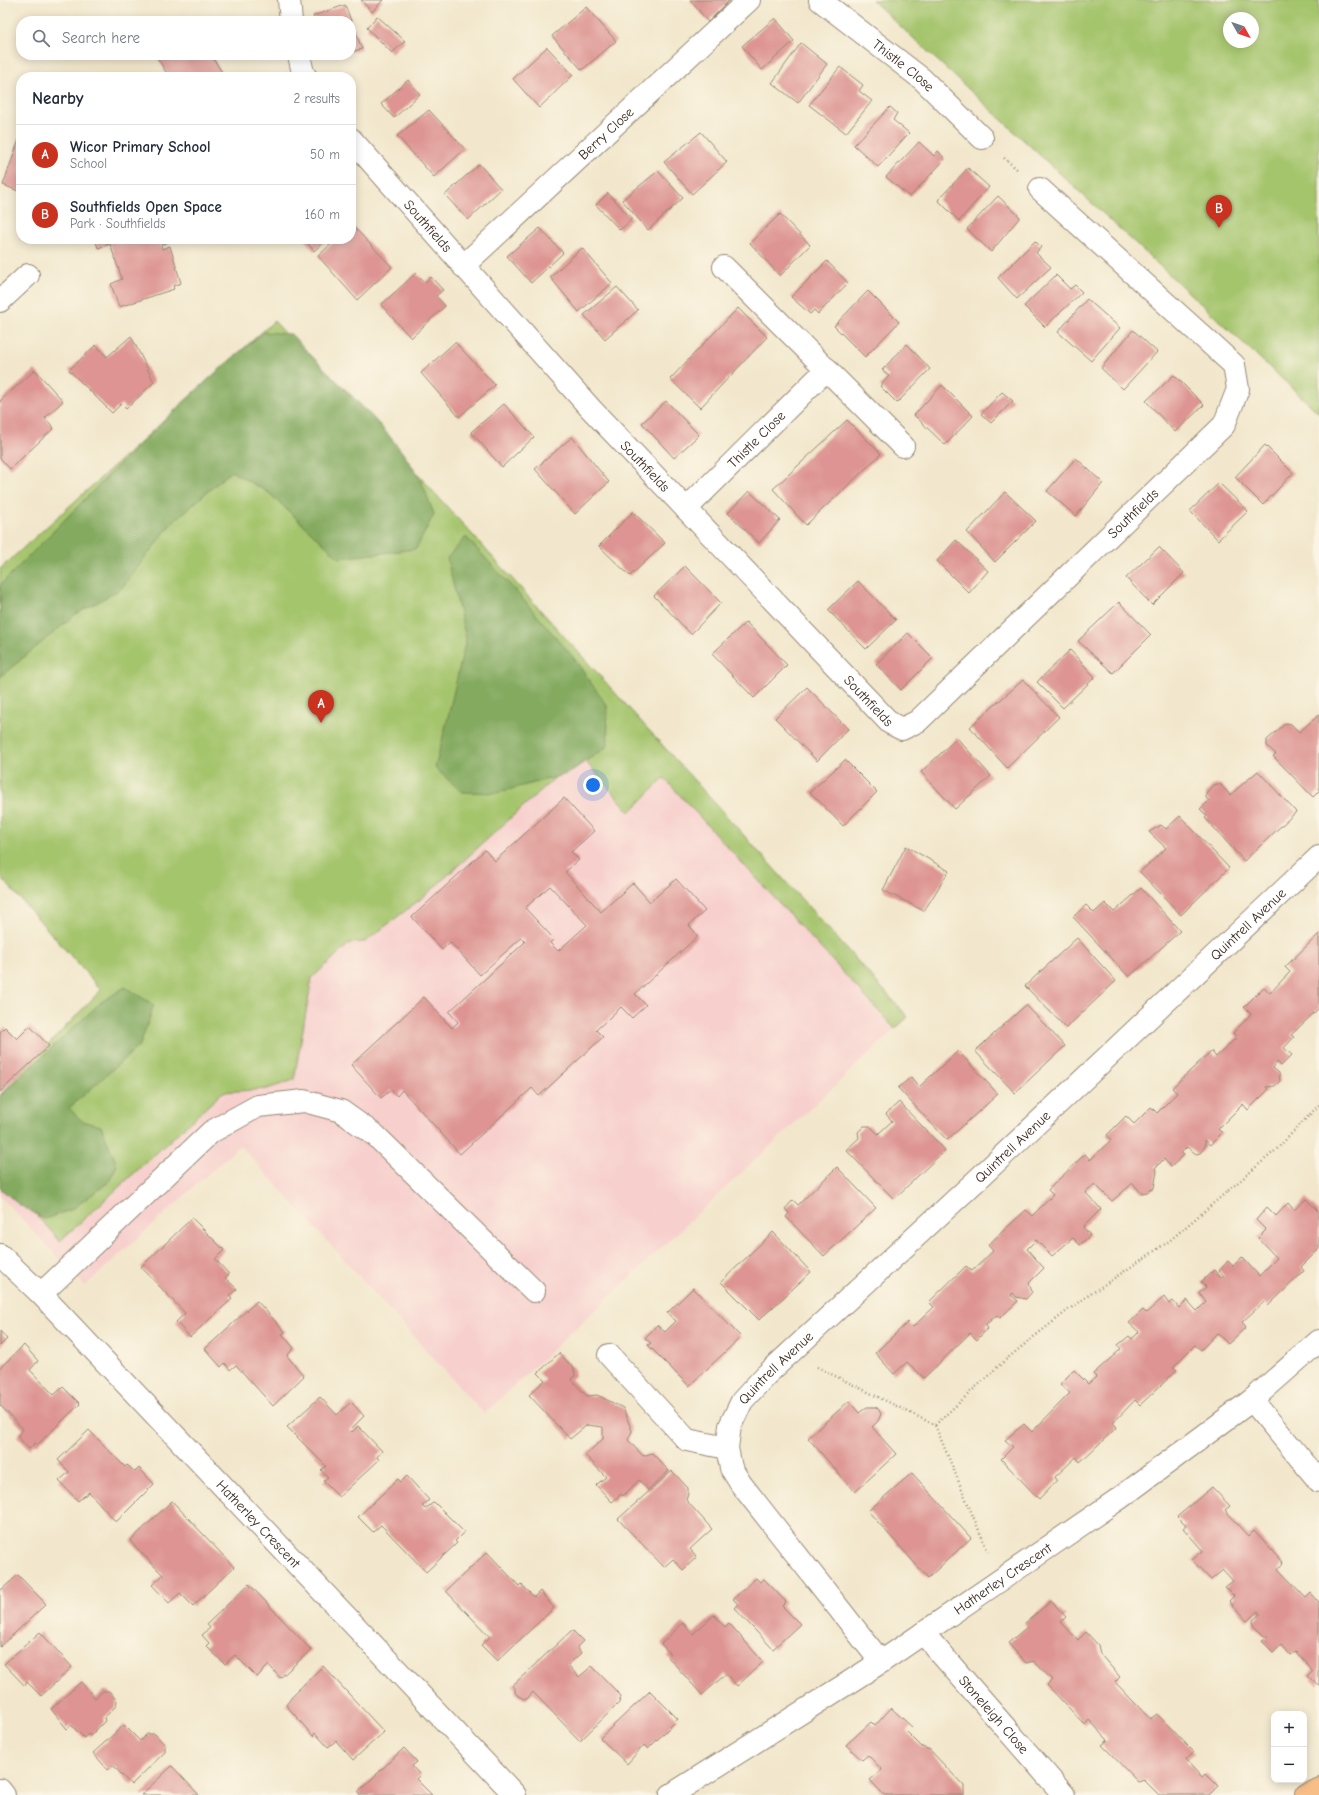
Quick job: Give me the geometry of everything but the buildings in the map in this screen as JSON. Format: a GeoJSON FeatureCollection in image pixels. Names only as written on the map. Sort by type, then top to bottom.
{"type":"FeatureCollection","features":[{"type":"Feature","properties":{"kind":"main road"},"geometry":{"type":"LineString","coordinates":[[1306,1795],[1319,1787]]}},
{"type":"Feature","properties":{"kind":"street"},"geometry":{"type":"LineString","coordinates":[[290,0],[291,16]]}},
{"type":"Feature","properties":{"kind":"street","name":"Berry Close"},"geometry":{"type":"LineString","coordinates":[[463,266],[749,0]]}},
{"type":"Feature","properties":{"kind":"street","name":"Thistle Close"},"geometry":{"type":"LineString","coordinates":[[820,0],[922,79],[982,138]]}},
{"type":"Feature","properties":{"kind":"street"},"geometry":{"type":"LineString","coordinates":[[300,60],[303,72]]}},
{"type":"Feature","properties":{"kind":"street","name":"Southfields"},"geometry":{"type":"LineString","coordinates":[[356,145],[591,409],[890,723],[902,729],[918,721],[1224,425],[1238,389],[1234,365],[1040,189]]}},
{"type":"Feature","properties":{"kind":"street"},"geometry":{"type":"LineString","coordinates":[[724,267],[903,446]]}},
{"type":"Feature","properties":{"kind":"street"},"geometry":{"type":"LineString","coordinates":[[0,301],[28,275]]}},
{"type":"Feature","properties":{"kind":"street","name":"Thistle Close"},"geometry":{"type":"LineString","coordinates":[[686,509],[827,369]]}},
{"type":"Feature","properties":{"kind":"street","name":"Quintrell Avenue"},"geometry":{"type":"LineString","coordinates":[[881,1662],[741,1484],[731,1468],[727,1448],[730,1426],[742,1401],[765,1376],[984,1173],[1319,857]]}},
{"type":"Feature","properties":{"kind":"street"},"geometry":{"type":"LineString","coordinates":[[41,1294],[212,1132],[258,1106],[304,1101],[341,1111],[376,1136],[534,1290]]}},
{"type":"Feature","properties":{"kind":"street","name":"Hatherley Crescent"},"geometry":{"type":"LineString","coordinates":[[0,1255],[41,1294],[516,1795]]}},
{"type":"Feature","properties":{"kind":"street","name":"Hatherley Crescent"},"geometry":{"type":"LineString","coordinates":[[671,1795],[881,1662],[1120,1498],[1252,1400],[1319,1341]]}},
{"type":"Feature","properties":{"kind":"street"},"geometry":{"type":"LineString","coordinates":[[609,1355],[687,1440],[727,1448]]}},
{"type":"Feature","properties":{"kind":"street"},"geometry":{"type":"LineString","coordinates":[[1252,1400],[1319,1481]]}},
{"type":"Feature","properties":{"kind":"street","name":"Stoneleigh Close"},"geometry":{"type":"LineString","coordinates":[[923,1633],[1064,1795]]}},
{"type":"Feature","properties":{"kind":"street"},"geometry":{"type":"LineString","coordinates":[[0,1790],[4,1795]]}},
{"type":"Feature","properties":{"kind":"path"},"geometry":{"type":"LineString","coordinates":[[982,138],[1040,189]]}},
{"type":"Feature","properties":{"kind":"path"},"geometry":{"type":"LineString","coordinates":[[935,1425],[1002,1362],[1031,1339],[1080,1301],[1152,1253],[1186,1227],[1276,1150],[1319,1105]]}},
{"type":"Feature","properties":{"kind":"path"},"geometry":{"type":"LineString","coordinates":[[790,1353],[935,1425],[1000,1581]]}},
{"type":"Feature","properties":{"kind":"shaded area"},"geometry":{"type":"Polygon","coordinates":[[[274,321],[413,469],[908,1017],[484,1414],[240,1145],[85,1286],[0,1196],[0,1095],[101,990],[0,876],[0,569],[274,321]]]}},
{"type":"Feature","properties":{"kind":"green space"},"geometry":{"type":"Polygon","coordinates":[[[872,0],[1319,0],[1319,413],[872,0]]]}},
{"type":"Feature","properties":{"kind":"green space"},"geometry":{"type":"Polygon","coordinates":[[[274,321],[413,469],[908,1017],[895,1029],[664,778],[630,812],[580,755],[427,894],[365,942],[350,943],[312,978],[294,1080],[267,1089],[223,1092],[60,1241],[0,1175],[0,1095],[101,990],[0,876],[0,569],[274,321]]]}},
{"type":"Feature","properties":{"kind":"green space"},"geometry":{"type":"Polygon","coordinates":[[[264,332],[291,334],[377,422],[408,460],[426,492],[434,514],[416,549],[339,558],[269,493],[231,471],[171,524],[121,589],[76,614],[0,677],[0,585],[162,423],[229,361],[264,332]]]}},
{"type":"Feature","properties":{"kind":"green space"},"geometry":{"type":"Polygon","coordinates":[[[466,537],[514,589],[573,657],[607,706],[608,746],[567,774],[496,793],[462,792],[435,768],[466,639],[447,558],[466,537]]]}},
{"type":"Feature","properties":{"kind":"green space"},"geometry":{"type":"Polygon","coordinates":[[[125,987],[154,1005],[140,1045],[69,1108],[82,1121],[101,1126],[117,1165],[109,1182],[72,1209],[45,1219],[18,1204],[0,1188],[0,1096],[100,1003],[125,987]]]}},
{"type":"Feature","properties":{"kind":"place","name":"Southfields Open Space"},"geometry":{"type":"Point","coordinates":[1219,228]}},
{"type":"Feature","properties":{"kind":"place","name":"Wicor Primary School"},"geometry":{"type":"Point","coordinates":[321,723]}}]}
